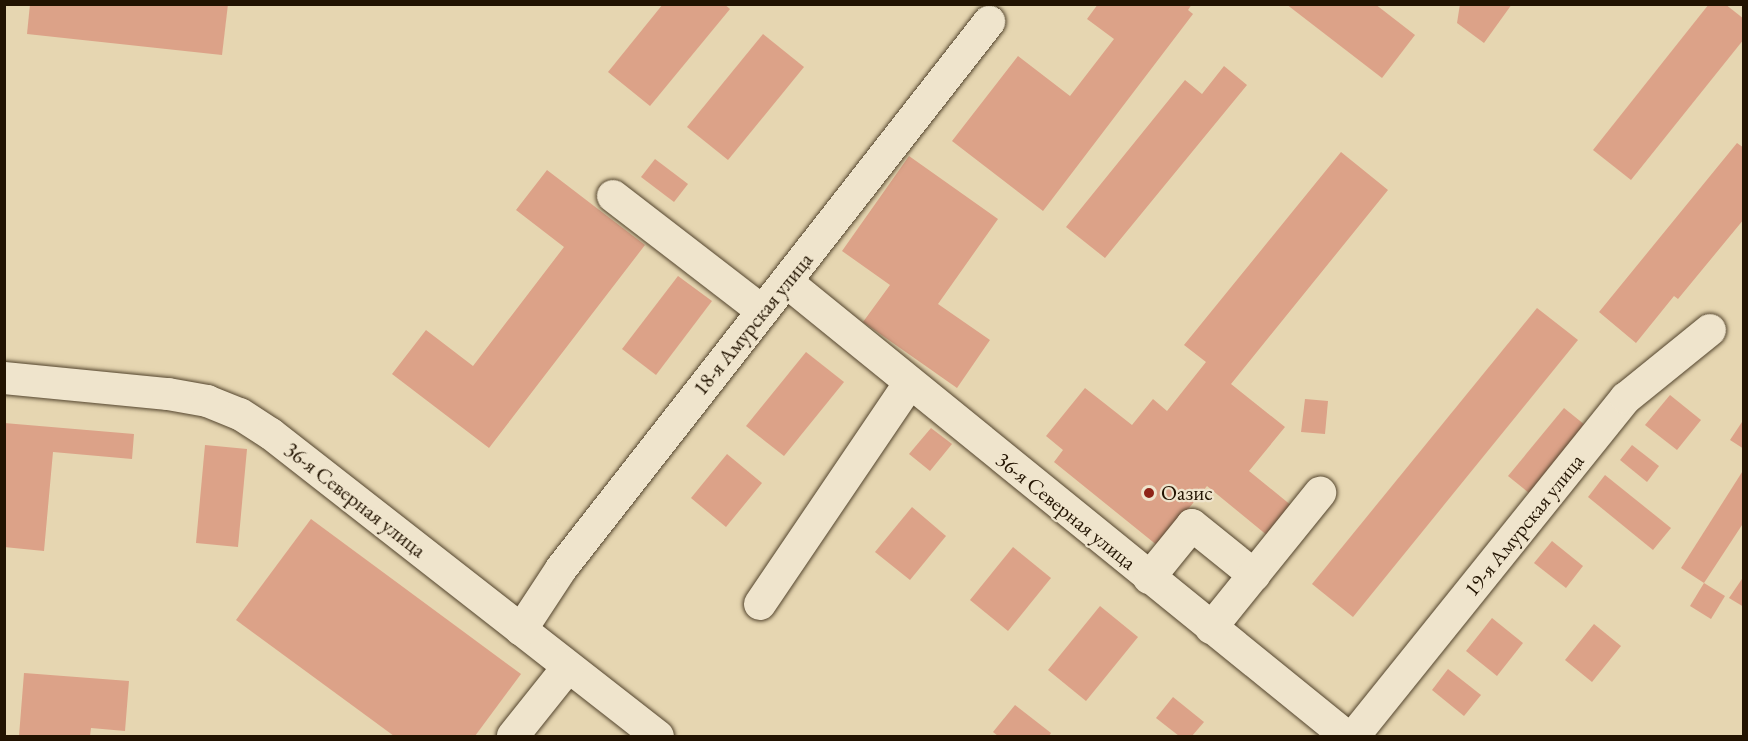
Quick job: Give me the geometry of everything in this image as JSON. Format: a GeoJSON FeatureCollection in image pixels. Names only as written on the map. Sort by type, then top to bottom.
{"type":"FeatureCollection","features":[{"type":"Feature","properties":{"kind":"street","name":"18-я Амурская улица"},"geometry":{"type":"LineString","coordinates":[[521,630],[561,569],[761,310],[788,283],[990,22]]}},
{"type":"Feature","properties":{"kind":"street"},"geometry":{"type":"LineString","coordinates":[[613,196],[761,310]]}},
{"type":"Feature","properties":{"kind":"street","name":"36-я Северная улица"},"geometry":{"type":"LineString","coordinates":[[788,283],[909,384],[1346,736]]}},
{"type":"Feature","properties":{"kind":"street","name":"19-я Амурская улица"},"geometry":{"type":"LineString","coordinates":[[1354,736],[1626,398],[1710,330]]}},
{"type":"Feature","properties":{"kind":"street","name":"36-я Северная улица"},"geometry":{"type":"LineString","coordinates":[[4,378],[168,394],[207,401],[240,414],[658,736]]}},
{"type":"Feature","properties":{"kind":"street"},"geometry":{"type":"LineString","coordinates":[[760,604],[909,384]]}},
{"type":"Feature","properties":{"kind":"street"},"geometry":{"type":"LineString","coordinates":[[1211,628],[1320,494]]}},
{"type":"Feature","properties":{"kind":"street"},"geometry":{"type":"LineString","coordinates":[[1149,578],[1192,525],[1254,576]]}},
{"type":"Feature","properties":{"kind":"street"},"geometry":{"type":"LineString","coordinates":[[513,736],[568,667]]}},
{"type":"Feature","properties":{"kind":"building"},"geometry":{"type":"Polygon","coordinates":[[[30,4],[228,4],[222,55],[27,34],[30,4]]]}},
{"type":"Feature","properties":{"kind":"building"},"geometry":{"type":"Polygon","coordinates":[[[663,4],[724,4],[730,9],[650,106],[608,72],[663,4]]]}},
{"type":"Feature","properties":{"kind":"building"},"geometry":{"type":"Polygon","coordinates":[[[1098,4],[1192,4],[1188,10],[1193,14],[1043,211],[952,141],[1018,56],[1070,96],[1114,39],[1087,19],[1098,4]]]}},
{"type":"Feature","properties":{"kind":"building"},"geometry":{"type":"Polygon","coordinates":[[[1286,4],[1375,4],[1415,35],[1382,78],[1286,4]]]}},
{"type":"Feature","properties":{"kind":"building"},"geometry":{"type":"Polygon","coordinates":[[[1460,4],[1512,4],[1484,43],[1457,23],[1460,4]]]}},
{"type":"Feature","properties":{"kind":"building"},"geometry":{"type":"Polygon","coordinates":[[[1709,4],[1725,4],[1744,19],[1744,39],[1631,180],[1593,150],[1709,4]]]}},
{"type":"Feature","properties":{"kind":"building"},"geometry":{"type":"Polygon","coordinates":[[[763,34],[804,67],[728,160],[687,127],[763,34]]]}},
{"type":"Feature","properties":{"kind":"building"},"geometry":{"type":"Polygon","coordinates":[[[1224,66],[1247,85],[1105,258],[1066,227],[1185,80],[1202,94],[1224,66]]]}},
{"type":"Feature","properties":{"kind":"building"},"geometry":{"type":"Polygon","coordinates":[[[1737,143],[1744,148],[1744,219],[1678,299],[1674,296],[1636,343],[1599,312],[1737,143]]]}},
{"type":"Feature","properties":{"kind":"building"},"geometry":{"type":"Polygon","coordinates":[[[1341,152],[1388,190],[1231,384],[1285,427],[1249,471],[1292,506],[1268,536],[1207,486],[1158,546],[1054,462],[1063,450],[1046,436],[1085,388],[1132,425],[1153,399],[1167,411],[1206,362],[1184,345],[1341,152]]]}},
{"type":"Feature","properties":{"kind":"building"},"geometry":{"type":"Polygon","coordinates":[[[909,156],[998,219],[938,304],[990,340],[957,388],[863,322],[890,285],[842,251],[909,156]]]}},
{"type":"Feature","properties":{"kind":"building"},"geometry":{"type":"Polygon","coordinates":[[[655,159],[688,184],[674,202],[641,177],[655,159]]]}},
{"type":"Feature","properties":{"kind":"building"},"geometry":{"type":"Polygon","coordinates":[[[547,170],[645,245],[489,448],[392,374],[426,330],[473,366],[564,247],[516,210],[547,170]]]}},
{"type":"Feature","properties":{"kind":"building"},"geometry":{"type":"Polygon","coordinates":[[[678,276],[712,301],[656,375],[622,349],[678,276]]]}},
{"type":"Feature","properties":{"kind":"building"},"geometry":{"type":"Polygon","coordinates":[[[1537,308],[1578,340],[1353,617],[1312,584],[1537,308]]]}},
{"type":"Feature","properties":{"kind":"building"},"geometry":{"type":"Polygon","coordinates":[[[806,352],[844,382],[784,456],[746,426],[806,352]]]}},
{"type":"Feature","properties":{"kind":"building"},"geometry":{"type":"Polygon","coordinates":[[[1670,395],[1701,420],[1677,450],[1645,425],[1670,395]]]}},
{"type":"Feature","properties":{"kind":"building"},"geometry":{"type":"Polygon","coordinates":[[[1305,399],[1328,401],[1325,434],[1301,432],[1305,399]]]}},
{"type":"Feature","properties":{"kind":"building"},"geometry":{"type":"Polygon","coordinates":[[[1564,408],[1585,425],[1529,493],[1508,476],[1564,408]]]}},
{"type":"Feature","properties":{"kind":"building"},"geometry":{"type":"Polygon","coordinates":[[[1744,419],[1744,449],[1730,440],[1744,419]]]}},
{"type":"Feature","properties":{"kind":"building"},"geometry":{"type":"Polygon","coordinates":[[[4,423],[134,434],[132,459],[53,452],[44,551],[4,547],[4,423]]]}},
{"type":"Feature","properties":{"kind":"building"},"geometry":{"type":"Polygon","coordinates":[[[931,428],[952,444],[930,471],[909,454],[931,428]]]}},
{"type":"Feature","properties":{"kind":"building"},"geometry":{"type":"Polygon","coordinates":[[[205,445],[247,449],[238,547],[196,543],[205,445]]]}},
{"type":"Feature","properties":{"kind":"building"},"geometry":{"type":"Polygon","coordinates":[[[1632,445],[1659,466],[1647,482],[1620,460],[1632,445]]]}},
{"type":"Feature","properties":{"kind":"building"},"geometry":{"type":"Polygon","coordinates":[[[727,454],[762,483],[726,527],[691,498],[727,454]]]}},
{"type":"Feature","properties":{"kind":"building"},"geometry":{"type":"Polygon","coordinates":[[[1744,469],[1744,522],[1704,583],[1681,568],[1744,469]]]}},
{"type":"Feature","properties":{"kind":"building"},"geometry":{"type":"Polygon","coordinates":[[[1605,475],[1671,528],[1653,550],[1588,497],[1605,475]]]}},
{"type":"Feature","properties":{"kind":"building"},"geometry":{"type":"Polygon","coordinates":[[[912,507],[946,536],[910,580],[875,552],[912,507]]]}},
{"type":"Feature","properties":{"kind":"building"},"geometry":{"type":"Polygon","coordinates":[[[311,519],[521,674],[475,736],[394,736],[236,620],[311,519]]]}},
{"type":"Feature","properties":{"kind":"building"},"geometry":{"type":"Polygon","coordinates":[[[1552,541],[1583,566],[1566,588],[1534,563],[1552,541]]]}},
{"type":"Feature","properties":{"kind":"building"},"geometry":{"type":"Polygon","coordinates":[[[1013,547],[1051,578],[1008,631],[970,600],[1013,547]]]}},
{"type":"Feature","properties":{"kind":"building"},"geometry":{"type":"Polygon","coordinates":[[[1744,576],[1744,607],[1729,598],[1744,576]]]}},
{"type":"Feature","properties":{"kind":"building"},"geometry":{"type":"Polygon","coordinates":[[[1704,583],[1725,596],[1711,619],[1690,606],[1704,583]]]}},
{"type":"Feature","properties":{"kind":"building"},"geometry":{"type":"Polygon","coordinates":[[[1100,606],[1138,637],[1086,701],[1048,670],[1100,606]]]}},
{"type":"Feature","properties":{"kind":"building"},"geometry":{"type":"Polygon","coordinates":[[[1492,618],[1523,643],[1497,676],[1466,651],[1492,618]]]}},
{"type":"Feature","properties":{"kind":"building"},"geometry":{"type":"Polygon","coordinates":[[[1594,624],[1621,646],[1592,682],[1565,660],[1594,624]]]}},
{"type":"Feature","properties":{"kind":"building"},"geometry":{"type":"Polygon","coordinates":[[[1448,669],[1481,695],[1464,716],[1432,690],[1448,669]]]}},
{"type":"Feature","properties":{"kind":"building"},"geometry":{"type":"Polygon","coordinates":[[[24,673],[129,681],[125,731],[91,728],[90,736],[19,736],[24,673]]]}},
{"type":"Feature","properties":{"kind":"building"},"geometry":{"type":"Polygon","coordinates":[[[1173,697],[1204,722],[1192,736],[1179,736],[1156,718],[1173,697]]]}},
{"type":"Feature","properties":{"kind":"building"},"geometry":{"type":"Polygon","coordinates":[[[1015,705],[1051,733],[1049,736],[998,736],[993,732],[1015,705]]]}},
{"type":"Feature","properties":{"kind":"place","name":"Оазис"},"geometry":{"type":"Point","coordinates":[1149,493]}}]}
